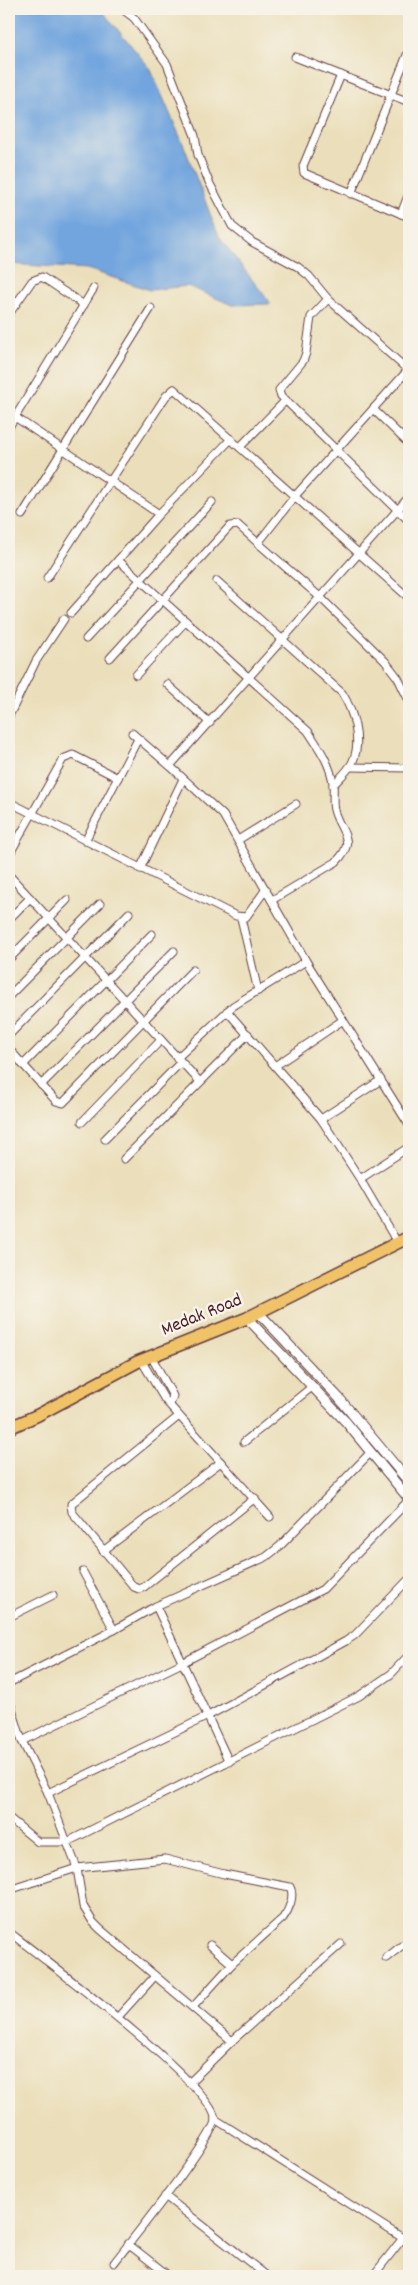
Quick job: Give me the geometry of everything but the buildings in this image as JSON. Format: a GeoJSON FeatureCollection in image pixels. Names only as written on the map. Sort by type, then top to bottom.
{"type":"FeatureCollection","features":[{"type":"Feature","properties":{"kind":"main road","name":"Medak Road"},"geometry":{"type":"LineString","coordinates":[[9,1428],[38,1415],[146,1358],[247,1318],[409,1237]]}},
{"type":"Feature","properties":{"kind":"street"},"geometry":{"type":"LineString","coordinates":[[122,9],[134,18],[167,64],[195,136],[198,155],[209,182],[232,226],[252,242],[298,267],[309,276],[328,299],[408,371],[295,496],[258,543]]}},
{"type":"Feature","properties":{"kind":"street"},"geometry":{"type":"LineString","coordinates":[[351,194],[409,50]]}},
{"type":"Feature","properties":{"kind":"street"},"geometry":{"type":"LineString","coordinates":[[296,57],[409,102]]}},
{"type":"Feature","properties":{"kind":"street"},"geometry":{"type":"LineString","coordinates":[[341,75],[302,170],[307,176],[409,217]]}},
{"type":"Feature","properties":{"kind":"street"},"geometry":{"type":"LineString","coordinates":[[401,214],[409,193]]}},
{"type":"Feature","properties":{"kind":"street"},"geometry":{"type":"LineString","coordinates":[[9,314],[32,280],[42,277],[84,305]]}},
{"type":"Feature","properties":{"kind":"street"},"geometry":{"type":"LineString","coordinates":[[9,427],[12,415],[94,288]]}},
{"type":"Feature","properties":{"kind":"street"},"geometry":{"type":"LineString","coordinates":[[328,299],[311,317],[306,353],[302,361],[279,390],[286,400],[409,521]]}},
{"type":"Feature","properties":{"kind":"street"},"geometry":{"type":"LineString","coordinates":[[22,515],[151,308]]}},
{"type":"Feature","properties":{"kind":"street"},"geometry":{"type":"LineString","coordinates":[[47,578],[166,396],[174,389],[409,598]]}},
{"type":"Feature","properties":{"kind":"street"},"geometry":{"type":"LineString","coordinates":[[240,447],[286,400]]}},
{"type":"Feature","properties":{"kind":"street"},"geometry":{"type":"LineString","coordinates":[[373,409],[409,444]]}},
{"type":"Feature","properties":{"kind":"street"},"geometry":{"type":"LineString","coordinates":[[12,415],[159,514]]}},
{"type":"Feature","properties":{"kind":"street"},"geometry":{"type":"LineString","coordinates":[[71,614],[159,514],[230,439]]}},
{"type":"Feature","properties":{"kind":"street"},"geometry":{"type":"LineString","coordinates":[[170,766],[409,497]]}},
{"type":"Feature","properties":{"kind":"street"},"geometry":{"type":"LineString","coordinates":[[86,639],[212,502]]}},
{"type":"Feature","properties":{"kind":"street"},"geometry":{"type":"LineString","coordinates":[[110,658],[230,526],[238,525],[321,598],[385,661],[398,678],[409,702]]}},
{"type":"Feature","properties":{"kind":"street"},"geometry":{"type":"LineString","coordinates":[[118,560],[308,732],[330,767],[334,810],[348,840],[342,856],[336,862],[272,900]]}},
{"type":"Feature","properties":{"kind":"street"},"geometry":{"type":"LineString","coordinates":[[217,580],[342,693],[346,700],[357,739],[354,760],[333,785]]}},
{"type":"Feature","properties":{"kind":"street"},"geometry":{"type":"LineString","coordinates":[[9,716],[36,661],[64,619]]}},
{"type":"Feature","properties":{"kind":"street"},"geometry":{"type":"LineString","coordinates":[[136,675],[186,621]]}},
{"type":"Feature","properties":{"kind":"street"},"geometry":{"type":"LineString","coordinates":[[167,684],[210,722]]}},
{"type":"Feature","properties":{"kind":"street"},"geometry":{"type":"LineString","coordinates":[[132,732],[223,814],[306,961],[409,1125]]}},
{"type":"Feature","properties":{"kind":"street"},"geometry":{"type":"LineString","coordinates":[[85,841],[138,738]]}},
{"type":"Feature","properties":{"kind":"street"},"geometry":{"type":"LineString","coordinates":[[9,855],[63,759],[67,756],[73,755],[118,778]]}},
{"type":"Feature","properties":{"kind":"street"},"geometry":{"type":"LineString","coordinates":[[350,767],[409,768]]}},
{"type":"Feature","properties":{"kind":"street"},"geometry":{"type":"LineString","coordinates":[[140,869],[183,779]]}},
{"type":"Feature","properties":{"kind":"street"},"geometry":{"type":"LineString","coordinates":[[9,802],[241,918]]}},
{"type":"Feature","properties":{"kind":"street"},"geometry":{"type":"LineString","coordinates":[[238,840],[296,804]]}},
{"type":"Feature","properties":{"kind":"street"},"geometry":{"type":"LineString","coordinates":[[9,877],[200,1082]]}},
{"type":"Feature","properties":{"kind":"street"},"geometry":{"type":"LineString","coordinates":[[241,918],[249,914],[266,890]]}},
{"type":"Feature","properties":{"kind":"street"},"geometry":{"type":"LineString","coordinates":[[9,919],[30,898]]}},
{"type":"Feature","properties":{"kind":"street"},"geometry":{"type":"LineString","coordinates":[[9,958],[67,900]]}},
{"type":"Feature","properties":{"kind":"street"},"geometry":{"type":"LineString","coordinates":[[9,996],[100,904]]}},
{"type":"Feature","properties":{"kind":"street"},"geometry":{"type":"LineString","coordinates":[[9,1034],[129,913]]}},
{"type":"Feature","properties":{"kind":"street"},"geometry":{"type":"LineString","coordinates":[[241,918],[258,991]]}},
{"type":"Feature","properties":{"kind":"street"},"geometry":{"type":"LineString","coordinates":[[23,1065],[152,934]]}},
{"type":"Feature","properties":{"kind":"street"},"geometry":{"type":"LineString","coordinates":[[41,1085],[174,951]]}},
{"type":"Feature","properties":{"kind":"street"},"geometry":{"type":"LineString","coordinates":[[105,1139],[227,1011],[306,961]]}},
{"type":"Feature","properties":{"kind":"street"},"geometry":{"type":"LineString","coordinates":[[9,1049],[56,1101],[63,1103],[193,970]]}},
{"type":"Feature","properties":{"kind":"street"},"geometry":{"type":"LineString","coordinates":[[227,1011],[321,1119],[360,1178],[398,1242]]}},
{"type":"Feature","properties":{"kind":"street"},"geometry":{"type":"LineString","coordinates":[[275,1066],[343,1020]]}},
{"type":"Feature","properties":{"kind":"street"},"geometry":{"type":"LineString","coordinates":[[124,1159],[248,1034]]}},
{"type":"Feature","properties":{"kind":"street"},"geometry":{"type":"LineString","coordinates":[[82,1122],[161,1040]]}},
{"type":"Feature","properties":{"kind":"street"},"geometry":{"type":"LineString","coordinates":[[321,1119],[381,1080]]}},
{"type":"Feature","properties":{"kind":"street"},"geometry":{"type":"LineString","coordinates":[[360,1178],[409,1147]]}},
{"type":"Feature","properties":{"kind":"street"},"geometry":{"type":"LineString","coordinates":[[258,1312],[339,1398],[409,1482]]}},
{"type":"Feature","properties":{"kind":"street"},"geometry":{"type":"LineString","coordinates":[[22,1741],[184,1662],[323,1589],[409,1500],[371,1452],[313,1386],[247,1318]]}},
{"type":"Feature","properties":{"kind":"street"},"geometry":{"type":"LineString","coordinates":[[146,1358],[165,1400],[270,1516]]}},
{"type":"Feature","properties":{"kind":"street"},"geometry":{"type":"LineString","coordinates":[[244,1442],[313,1386]]}},
{"type":"Feature","properties":{"kind":"street"},"geometry":{"type":"LineString","coordinates":[[179,1416],[71,1504],[72,1512],[134,1587],[139,1589],[255,1498]]}},
{"type":"Feature","properties":{"kind":"street"},"geometry":{"type":"LineString","coordinates":[[9,1683],[114,1630],[156,1606],[266,1557],[280,1546],[371,1452]]}},
{"type":"Feature","properties":{"kind":"street"},"geometry":{"type":"LineString","coordinates":[[103,1551],[221,1462]]}},
{"type":"Feature","properties":{"kind":"street"},"geometry":{"type":"LineString","coordinates":[[83,1572],[114,1630]]}},
{"type":"Feature","properties":{"kind":"street"},"geometry":{"type":"LineString","coordinates":[[48,1793],[208,1716],[355,1634],[409,1579]]}},
{"type":"Feature","properties":{"kind":"street"},"geometry":{"type":"LineString","coordinates":[[9,1617],[53,1595]]}},
{"type":"Feature","properties":{"kind":"street"},"geometry":{"type":"LineString","coordinates":[[156,1606],[184,1662],[229,1762]]}},
{"type":"Feature","properties":{"kind":"street"},"geometry":{"type":"LineString","coordinates":[[9,1818],[38,1842],[67,1842],[359,1696],[392,1674],[409,1655]]}},
{"type":"Feature","properties":{"kind":"street"},"geometry":{"type":"LineString","coordinates":[[9,1699],[22,1741],[48,1793],[77,1868],[83,1906],[93,1922],[232,2041]]}},
{"type":"Feature","properties":{"kind":"street"},"geometry":{"type":"LineString","coordinates":[[9,1890],[77,1868],[166,1859],[224,1874],[290,1887],[292,1892],[286,1914],[232,1964],[193,2007]]}},
{"type":"Feature","properties":{"kind":"street"},"geometry":{"type":"LineString","coordinates":[[9,1932],[118,2017],[189,2083],[212,2109],[215,2119],[212,2130],[114,2263]]}},
{"type":"Feature","properties":{"kind":"street"},"geometry":{"type":"LineString","coordinates":[[386,1958],[409,1940]]}},
{"type":"Feature","properties":{"kind":"street"},"geometry":{"type":"LineString","coordinates":[[189,2083],[232,2041],[341,1944]]}},
{"type":"Feature","properties":{"kind":"street"},"geometry":{"type":"LineString","coordinates":[[210,1945],[232,1964]]}},
{"type":"Feature","properties":{"kind":"street"},"geometry":{"type":"LineString","coordinates":[[118,2017],[156,1976]]}},
{"type":"Feature","properties":{"kind":"street"},"geometry":{"type":"LineString","coordinates":[[215,2119],[406,2240],[373,2276]]}},
{"type":"Feature","properties":{"kind":"street"},"geometry":{"type":"LineString","coordinates":[[165,2196],[267,2276]]}},
{"type":"Feature","properties":{"kind":"street"},"geometry":{"type":"LineString","coordinates":[[128,2244],[169,2276]]}},
{"type":"Feature","properties":{"kind":"water"},"geometry":{"type":"Polygon","coordinates":[[[9,9],[99,9],[103,12],[150,68],[184,146],[219,237],[271,304],[232,305],[188,286],[150,290],[87,269],[9,264],[9,9]]]}}]}
